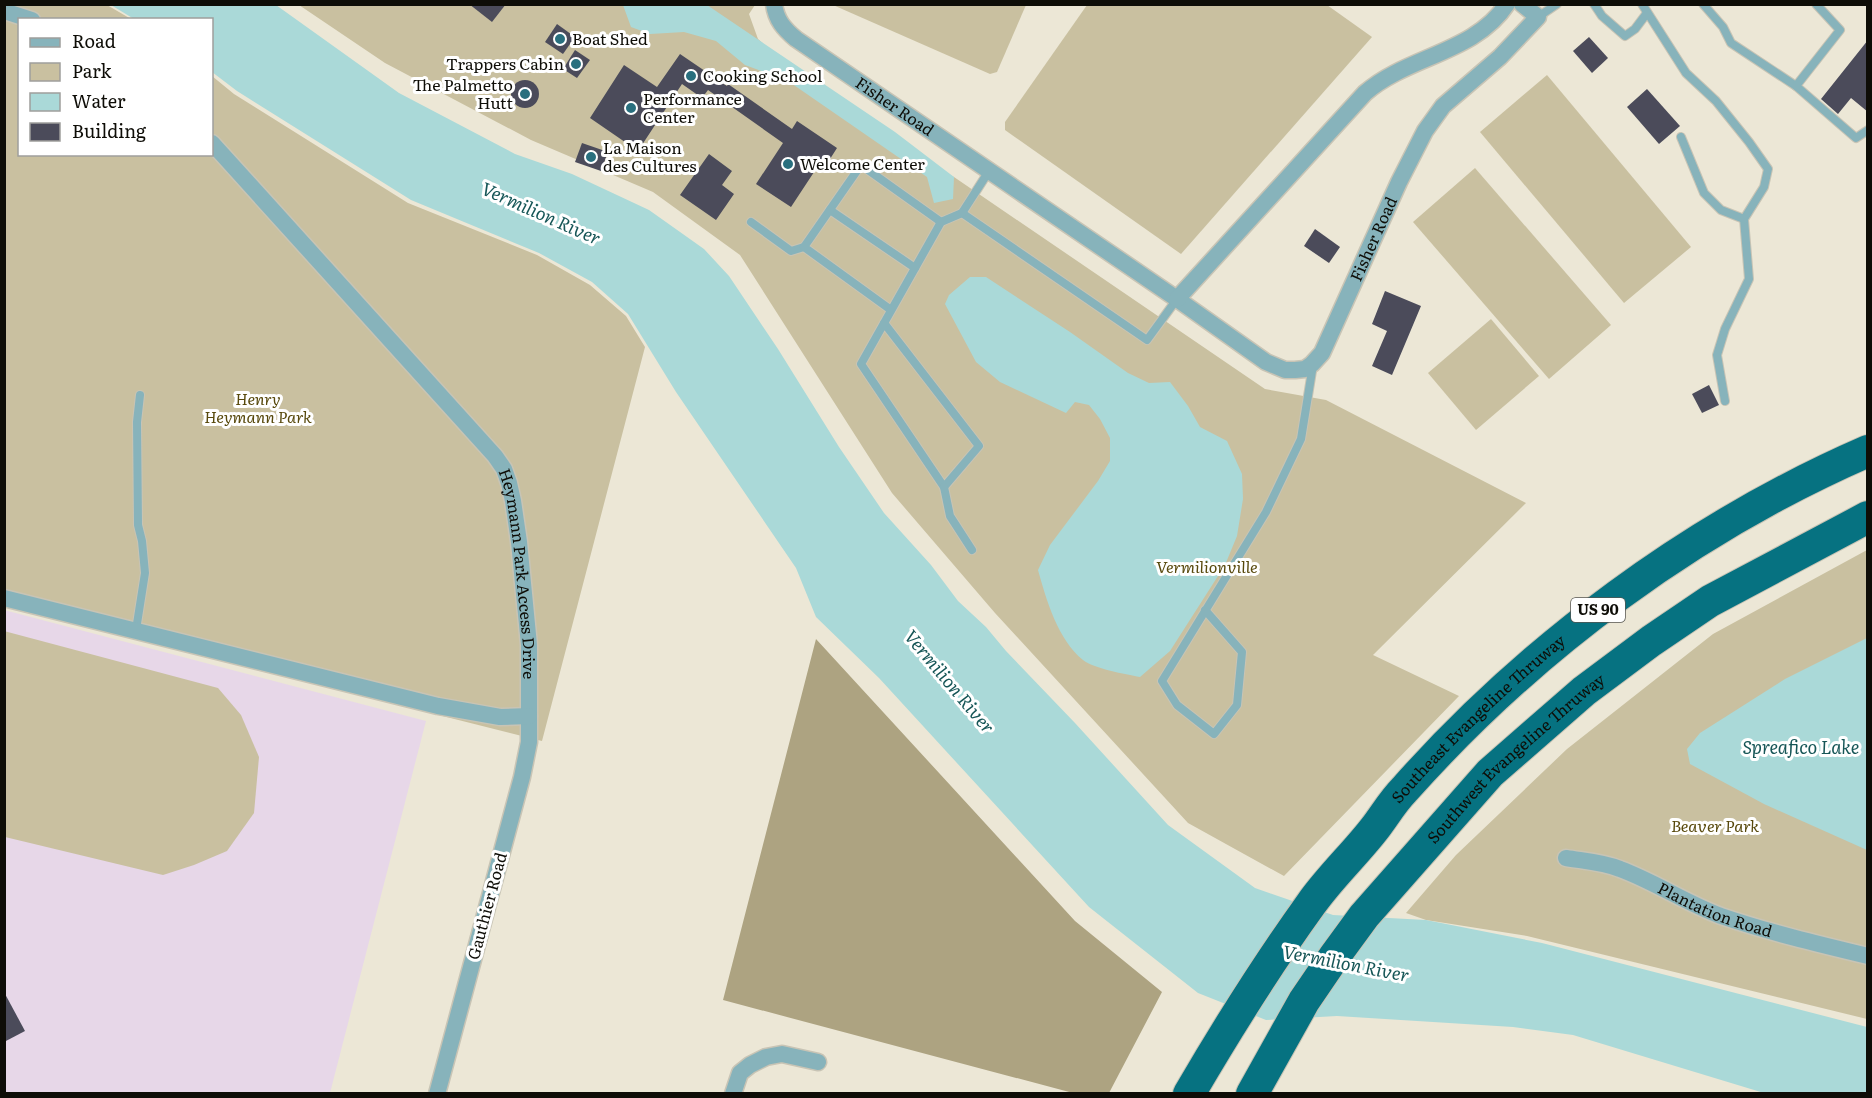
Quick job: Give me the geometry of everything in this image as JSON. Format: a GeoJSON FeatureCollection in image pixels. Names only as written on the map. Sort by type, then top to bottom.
{"type":"FeatureCollection","features":[{"type":"Feature","properties":{"kind":"highway","name":"Southeast Evangeline Thruway"},"geometry":{"type":"LineString","coordinates":[[1190,1093],[1242,1004],[1312,903],[1375,828],[1402,791],[1469,721],[1538,658],[1613,598],[1694,544],[1748,512],[1799,483],[1868,451]]}},
{"type":"Feature","properties":{"kind":"highway","name":"Southwest Evangeline Thruway"},"geometry":{"type":"LineString","coordinates":[[1252,1094],[1304,1001],[1364,916],[1499,766],[1584,691],[1710,601],[1868,517]]}},
{"type":"Feature","properties":{"kind":"street","name":"Fisher Road"},"geometry":{"type":"LineString","coordinates":[[774,4],[781,24],[796,39],[1266,362],[1275,367],[1294,370],[1305,369],[1322,353],[1399,182],[1425,131],[1443,106],[1500,57],[1538,17]]}},
{"type":"Feature","properties":{"kind":"street"},"geometry":{"type":"LineString","coordinates":[[1177,299],[1365,93],[1378,82],[1398,71],[1452,48],[1480,32],[1496,19],[1508,4]]}},
{"type":"Feature","properties":{"kind":"street"},"geometry":{"type":"LineString","coordinates":[[1522,4],[1538,17]]}},
{"type":"Feature","properties":{"kind":"street"},"geometry":{"type":"LineString","coordinates":[[4,11],[26,18]]}},
{"type":"Feature","properties":{"kind":"street","name":"Heymann Park Access Drive"},"geometry":{"type":"LineString","coordinates":[[213,144],[504,469],[513,501],[519,542],[529,645],[529,716]]}},
{"type":"Feature","properties":{"kind":"street"},"geometry":{"type":"LineString","coordinates":[[4,598],[438,706],[500,717],[529,716]]}},
{"type":"Feature","properties":{"kind":"street","name":"Gauthier Road"},"geometry":{"type":"LineString","coordinates":[[437,1094],[522,777],[529,742],[529,716]]}},
{"type":"Feature","properties":{"kind":"street","name":"Plantation Road"},"geometry":{"type":"LineString","coordinates":[[1566,858],[1608,865],[1623,870],[1683,900],[1720,915],[1790,937],[1868,956]]}},
{"type":"Feature","properties":{"kind":"street"},"geometry":{"type":"LineString","coordinates":[[733,1094],[741,1073],[750,1065],[766,1057],[782,1054],[818,1062]]}},
{"type":"Feature","properties":{"kind":"lane"},"geometry":{"type":"LineString","coordinates":[[1538,17],[1557,4]]}},
{"type":"Feature","properties":{"kind":"lane"},"geometry":{"type":"LineString","coordinates":[[1594,4],[1602,16],[1625,36],[1635,29],[1647,13]]}},
{"type":"Feature","properties":{"kind":"lane"},"geometry":{"type":"LineString","coordinates":[[1642,4],[1686,73],[1716,101],[1768,169],[1764,187],[1744,219],[1749,279],[1725,328],[1717,355],[1725,401]]}},
{"type":"Feature","properties":{"kind":"lane"},"geometry":{"type":"LineString","coordinates":[[1703,4],[1723,27],[1731,43],[1796,86],[1856,138],[1868,130]]}},
{"type":"Feature","properties":{"kind":"lane"},"geometry":{"type":"LineString","coordinates":[[1796,86],[1840,30],[1816,4]]}},
{"type":"Feature","properties":{"kind":"lane"},"geometry":{"type":"LineString","coordinates":[[1681,137],[1704,193],[1721,210],[1744,219]]}},
{"type":"Feature","properties":{"kind":"lane"},"geometry":{"type":"LineString","coordinates":[[751,222],[791,251],[804,247],[861,165],[941,222]]}},
{"type":"Feature","properties":{"kind":"lane"},"geometry":{"type":"LineString","coordinates":[[972,550],[950,516],[944,487],[861,364],[941,222],[962,213],[989,171]]}},
{"type":"Feature","properties":{"kind":"lane"},"geometry":{"type":"LineString","coordinates":[[830,210],[915,268]]}},
{"type":"Feature","properties":{"kind":"lane"},"geometry":{"type":"LineString","coordinates":[[962,213],[1147,340],[1177,299]]}},
{"type":"Feature","properties":{"kind":"lane"},"geometry":{"type":"LineString","coordinates":[[804,247],[891,310]]}},
{"type":"Feature","properties":{"kind":"lane"},"geometry":{"type":"LineString","coordinates":[[884,323],[980,446],[944,487]]}},
{"type":"Feature","properties":{"kind":"lane"},"geometry":{"type":"LineString","coordinates":[[1205,610],[1242,652],[1237,705],[1214,734],[1177,705],[1162,681],[1205,610],[1266,512],[1301,439],[1313,363]]}},
{"type":"Feature","properties":{"kind":"lane"},"geometry":{"type":"LineString","coordinates":[[136,630],[145,573],[138,525],[137,422],[140,395]]}},
{"type":"Feature","properties":{"kind":"shaded area"},"geometry":{"type":"Polygon","coordinates":[[[4,610],[426,721],[330,1093],[5,1093],[4,610]]]}},
{"type":"Feature","properties":{"kind":"shaded area"},"geometry":{"type":"Polygon","coordinates":[[[816,639],[1075,921],[1162,992],[1109,1093],[1073,1093],[723,1000],[816,639]]]}},
{"type":"Feature","properties":{"kind":"green space","name":"Henry Heymann Park"},"geometry":{"type":"Polygon","coordinates":[[[4,5],[107,5],[129,18],[18,18],[18,156],[213,156],[213,77],[234,94],[408,203],[537,255],[590,285],[626,316],[645,347],[542,741],[5,606],[4,5]]]}},
{"type":"Feature","properties":{"kind":"green space","name":"Vermilionville"},"geometry":{"type":"Polygon","coordinates":[[[299,5],[755,5],[749,14],[758,39],[847,121],[954,177],[1265,389],[1326,400],[1526,503],[1373,655],[1459,696],[1284,876],[1188,823],[995,613],[892,493],[740,255],[653,192],[531,140],[385,63],[299,5]]]}},
{"type":"Feature","properties":{"kind":"green space"},"geometry":{"type":"Polygon","coordinates":[[[833,5],[1026,5],[997,72],[990,74],[833,5]]]}},
{"type":"Feature","properties":{"kind":"green space"},"geometry":{"type":"Polygon","coordinates":[[[1087,5],[1327,5],[1372,37],[1181,254],[1005,130],[1005,122],[1087,5]]]}},
{"type":"Feature","properties":{"kind":"green space"},"geometry":{"type":"Polygon","coordinates":[[[1547,75],[1691,247],[1624,303],[1480,132],[1547,75]]]}},
{"type":"Feature","properties":{"kind":"green space"},"geometry":{"type":"Polygon","coordinates":[[[1475,168],[1611,325],[1549,379],[1413,222],[1475,168]]]}},
{"type":"Feature","properties":{"kind":"green space"},"geometry":{"type":"Polygon","coordinates":[[[1491,319],[1539,376],[1476,430],[1428,373],[1491,319]]]}},
{"type":"Feature","properties":{"kind":"green space","name":"Beaver Park"},"geometry":{"type":"Polygon","coordinates":[[[1867,550],[1867,1019],[1527,936],[1426,920],[1406,913],[1456,855],[1567,749],[1713,634],[1867,550]]]}},
{"type":"Feature","properties":{"kind":"green space"},"geometry":{"type":"Polygon","coordinates":[[[4,631],[218,688],[241,715],[259,757],[254,813],[227,851],[163,875],[5,837],[4,631]]]}},
{"type":"Feature","properties":{"kind":"water","name":"Vermilion River"},"geometry":{"type":"Polygon","coordinates":[[[111,5],[276,5],[399,93],[515,154],[572,174],[649,210],[704,249],[729,276],[884,513],[931,565],[958,601],[986,627],[1168,825],[1255,888],[1333,915],[1426,920],[1542,943],[1867,1027],[1867,1093],[1764,1093],[1573,1035],[1513,1027],[1337,1016],[1266,1020],[1198,993],[1089,907],[879,678],[816,617],[796,568],[676,392],[628,314],[592,282],[539,253],[411,200],[237,91],[213,73],[213,18],[132,18],[111,5]]]}},
{"type":"Feature","properties":{"kind":"water"},"geometry":{"type":"Polygon","coordinates":[[[623,5],[707,5],[895,132],[954,177],[953,199],[934,203],[927,177],[788,81],[745,65],[716,41],[684,32],[650,34],[631,27],[623,5]]]}},
{"type":"Feature","properties":{"kind":"water"},"geometry":{"type":"Polygon","coordinates":[[[970,277],[986,277],[1128,373],[1149,383],[1170,382],[1200,427],[1227,441],[1242,474],[1243,499],[1237,536],[1225,565],[1170,651],[1140,677],[1095,666],[1074,652],[1054,618],[1038,570],[1050,545],[1098,481],[1110,461],[1110,438],[1089,405],[1075,402],[1066,413],[1000,382],[976,362],[945,304],[949,295],[970,277]]]}},
{"type":"Feature","properties":{"kind":"water","name":"Spreafico Lake"},"geometry":{"type":"Polygon","coordinates":[[[1867,638],[1867,850],[1764,804],[1690,764],[1687,749],[1700,733],[1785,679],[1867,638]]]}},
{"type":"Feature","properties":{"kind":"building"},"geometry":{"type":"Polygon","coordinates":[[[469,4],[506,4],[492,22],[469,4]]]}},
{"type":"Feature","properties":{"kind":"building","name":"Boat Shed"},"geometry":{"type":"Polygon","coordinates":[[[557,24],[575,37],[563,54],[545,42],[557,24]]]}},
{"type":"Feature","properties":{"kind":"building"},"geometry":{"type":"Polygon","coordinates":[[[1589,37],[1608,58],[1592,73],[1573,51],[1589,37]]]}},
{"type":"Feature","properties":{"kind":"building"},"geometry":{"type":"Polygon","coordinates":[[[1868,40],[1868,112],[1851,98],[1838,114],[1821,99],[1868,40]]]}},
{"type":"Feature","properties":{"kind":"building","name":"Trappers Cabin"},"geometry":{"type":"Polygon","coordinates":[[[575,50],[590,60],[577,78],[563,69],[575,50]]]}},
{"type":"Feature","properties":{"kind":"building"},"geometry":{"type":"Polygon","coordinates":[[[680,54],[792,129],[797,121],[837,148],[823,170],[818,166],[791,207],[756,184],[783,143],[708,90],[702,98],[682,84],[638,151],[590,118],[624,65],[657,87],[680,54]]]}},
{"type":"Feature","properties":{"kind":"building","name":"The Palmetto Hutt"},"geometry":{"type":"Polygon","coordinates":[[[525,80],[535,84],[539,94],[535,104],[525,108],[515,104],[511,94],[515,84],[525,80]]]}},
{"type":"Feature","properties":{"kind":"building"},"geometry":{"type":"Polygon","coordinates":[[[1647,89],[1680,126],[1659,144],[1627,107],[1647,89]]]}},
{"type":"Feature","properties":{"kind":"building","name":"La Maison des Cultures"},"geometry":{"type":"Polygon","coordinates":[[[582,143],[608,152],[601,171],[575,162],[582,143]]]}},
{"type":"Feature","properties":{"kind":"building"},"geometry":{"type":"Polygon","coordinates":[[[709,154],[732,171],[722,185],[734,194],[716,220],[680,195],[709,154]]]}},
{"type":"Feature","properties":{"kind":"building"},"geometry":{"type":"Polygon","coordinates":[[[1315,229],[1340,247],[1329,263],[1304,246],[1315,229]]]}},
{"type":"Feature","properties":{"kind":"building"},"geometry":{"type":"Polygon","coordinates":[[[1385,291],[1421,306],[1392,375],[1372,366],[1387,331],[1372,324],[1385,291]]]}},
{"type":"Feature","properties":{"kind":"building"},"geometry":{"type":"Polygon","coordinates":[[[1709,385],[1719,405],[1702,413],[1692,394],[1709,385]]]}},
{"type":"Feature","properties":{"kind":"building"},"geometry":{"type":"Polygon","coordinates":[[[4,992],[25,1031],[4,1042],[4,992]]]}},
{"type":"Feature","properties":{"kind":"place","name":"Boat Shed"},"geometry":{"type":"Point","coordinates":[560,39]}},
{"type":"Feature","properties":{"kind":"place","name":"Trappers Cabin"},"geometry":{"type":"Point","coordinates":[576,64]}},
{"type":"Feature","properties":{"kind":"place","name":"Cooking School"},"geometry":{"type":"Point","coordinates":[691,76]}},
{"type":"Feature","properties":{"kind":"place","name":"The Palmetto Hutt"},"geometry":{"type":"Point","coordinates":[525,94]}},
{"type":"Feature","properties":{"kind":"place","name":"Performance Center"},"geometry":{"type":"Point","coordinates":[631,108]}},
{"type":"Feature","properties":{"kind":"place","name":"La Maison des Cultures"},"geometry":{"type":"Point","coordinates":[591,157]}},
{"type":"Feature","properties":{"kind":"place","name":"Welcome Center"},"geometry":{"type":"Point","coordinates":[788,164]}}]}
